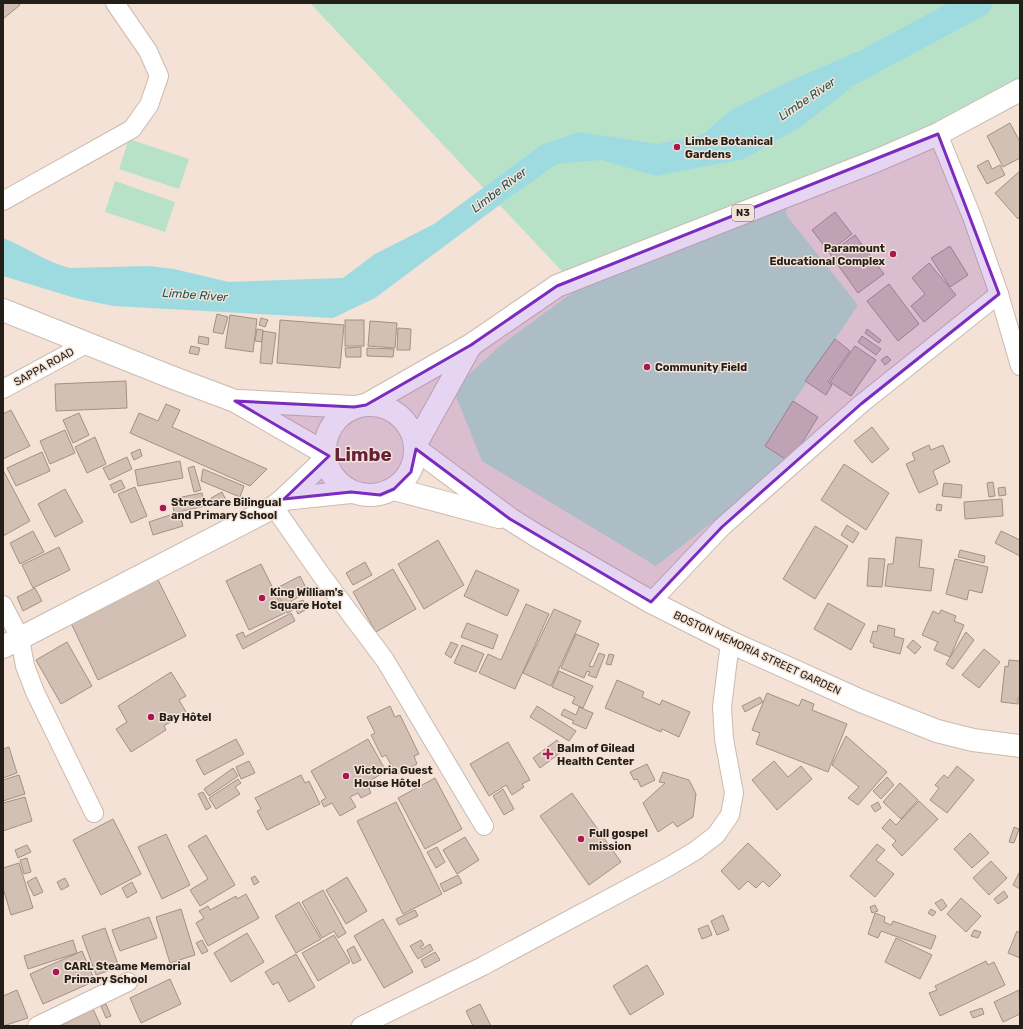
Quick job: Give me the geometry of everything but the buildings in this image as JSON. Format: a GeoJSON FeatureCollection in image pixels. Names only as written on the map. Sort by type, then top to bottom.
{"type":"FeatureCollection","features":[{"type":"Feature","properties":{"kind":"main road","name":"N3"},"geometry":{"type":"LineString","coordinates":[[471,345],[557,286],[878,160],[938,134],[1020,90]]}},
{"type":"Feature","properties":{"kind":"main road"},"geometry":{"type":"LineString","coordinates":[[3,310],[86,344],[235,401],[325,457]]}},
{"type":"Feature","properties":{"kind":"main road"},"geometry":{"type":"LineString","coordinates":[[471,345],[416,446],[411,472],[394,490],[380,495],[366,496],[351,492],[339,484],[331,473],[325,457],[326,439],[332,426],[342,415],[471,345]]}},
{"type":"Feature","properties":{"kind":"main road"},"geometry":{"type":"LineString","coordinates":[[235,401],[384,406],[399,414],[410,427],[416,446]]}},
{"type":"Feature","properties":{"kind":"main road","name":"BOSTON MEMORIA STREET GARDEN"},"geometry":{"type":"LineString","coordinates":[[416,446],[510,519],[650,602],[730,642],[861,702],[938,731],[973,740],[1020,746]]}},
{"type":"Feature","properties":{"kind":"main road"},"geometry":{"type":"LineString","coordinates":[[11,642],[279,503],[325,457]]}},
{"type":"Feature","properties":{"kind":"main road","name":"BOSTON MEMORIA STREET GARDEN"},"geometry":{"type":"LineString","coordinates":[[394,490],[510,519]]}},
{"type":"Feature","properties":{"kind":"main road"},"geometry":{"type":"LineString","coordinates":[[279,503],[351,492]]}},
{"type":"Feature","properties":{"kind":"street"},"geometry":{"type":"LineString","coordinates":[[3,201],[132,129],[149,105],[159,76],[148,51],[114,3]]}},
{"type":"Feature","properties":{"kind":"street"},"geometry":{"type":"LineString","coordinates":[[938,134],[972,217],[999,294],[1020,366]]}},
{"type":"Feature","properties":{"kind":"street"},"geometry":{"type":"LineString","coordinates":[[650,602],[722,527],[856,409],[999,294]]}},
{"type":"Feature","properties":{"kind":"street","name":"SAPPA ROAD"},"geometry":{"type":"LineString","coordinates":[[3,389],[86,344]]}},
{"type":"Feature","properties":{"kind":"street"},"geometry":{"type":"LineString","coordinates":[[279,503],[322,576],[385,660],[484,826]]}},
{"type":"Feature","properties":{"kind":"street"},"geometry":{"type":"LineString","coordinates":[[3,605],[11,642],[25,666],[35,692],[94,812]]}},
{"type":"Feature","properties":{"kind":"street"},"geometry":{"type":"LineString","coordinates":[[361,1026],[483,966],[662,870],[696,851],[716,835],[730,815],[734,793],[724,739],[722,707],[730,642]]}},
{"type":"Feature","properties":{"kind":"street"},"geometry":{"type":"LineString","coordinates":[[37,1026],[128,982]]}},
{"type":"Feature","properties":{"kind":"highlighted area"},"geometry":{"type":"Polygon","coordinates":[[[938,134],[999,294],[861,404],[722,527],[651,602],[510,519],[416,449],[411,472],[394,489],[380,495],[351,492],[284,499],[329,456],[235,401],[354,407],[366,405],[471,345],[557,286],[938,134]]]}},
{"type":"Feature","properties":{"kind":"green space","name":"Limbe Botanical Gardens"},"geometry":{"type":"Polygon","coordinates":[[[310,3],[1020,3],[1020,97],[573,283],[310,3]]]}},
{"type":"Feature","properties":{"kind":"green space"},"geometry":{"type":"Polygon","coordinates":[[[129,139],[189,159],[179,189],[119,169],[129,139]]]}},
{"type":"Feature","properties":{"kind":"green space"},"geometry":{"type":"Polygon","coordinates":[[[115,181],[175,202],[165,232],[105,212],[115,181]]]}},
{"type":"Feature","properties":{"kind":"green space","name":"Community Field"},"geometry":{"type":"Polygon","coordinates":[[[785,203],[787,216],[858,305],[765,445],[790,462],[656,566],[482,461],[453,389],[501,345],[572,293],[785,203]]]}},
{"type":"Feature","properties":{"kind":"water"},"geometry":{"type":"Polygon","coordinates":[[[856,52],[851,88],[802,126],[744,159],[656,176],[601,160],[557,164],[375,298],[333,318],[113,306],[75,298],[3,276],[3,238],[45,259],[71,268],[149,266],[174,269],[229,282],[343,278],[375,254],[434,224],[541,145],[579,132],[658,144],[702,135],[731,110],[792,80],[856,52]]]}},
{"type":"Feature","properties":{"kind":"waterway","name":"Limbe River"},"geometry":{"type":"LineString","coordinates":[[820,88],[978,3]]}},
{"type":"Feature","properties":{"kind":"place","name":"Limbe Botanical Gardens"},"geometry":{"type":"Point","coordinates":[677,147]}},
{"type":"Feature","properties":{"kind":"place","name":"Paramount Educational Complex"},"geometry":{"type":"Point","coordinates":[893,254]}},
{"type":"Feature","properties":{"kind":"place","name":"Community Field"},"geometry":{"type":"Point","coordinates":[647,367]}},
{"type":"Feature","properties":{"kind":"place","name":"Streetcare Bilingual and Primary School"},"geometry":{"type":"Point","coordinates":[163,508]}},
{"type":"Feature","properties":{"kind":"place","name":"King William's Square Hotel"},"geometry":{"type":"Point","coordinates":[262,598]}},
{"type":"Feature","properties":{"kind":"place","name":"Bay Hôtel"},"geometry":{"type":"Point","coordinates":[151,717]}},
{"type":"Feature","properties":{"kind":"place","name":"Balm of Gilead Health Center"},"geometry":{"type":"Point","coordinates":[548,754]}},
{"type":"Feature","properties":{"kind":"place","name":"Victoria Guest House Hôtel"},"geometry":{"type":"Point","coordinates":[346,776]}},
{"type":"Feature","properties":{"kind":"place","name":"Full gospel mission"},"geometry":{"type":"Point","coordinates":[581,839]}},
{"type":"Feature","properties":{"kind":"place","name":"CARL Steame Memorial Primary School"},"geometry":{"type":"Point","coordinates":[56,972]}},
{"type":"Feature","properties":{"kind":"district","name":"Limbe"},"geometry":{"type":"Point","coordinates":[363,454]}}]}
